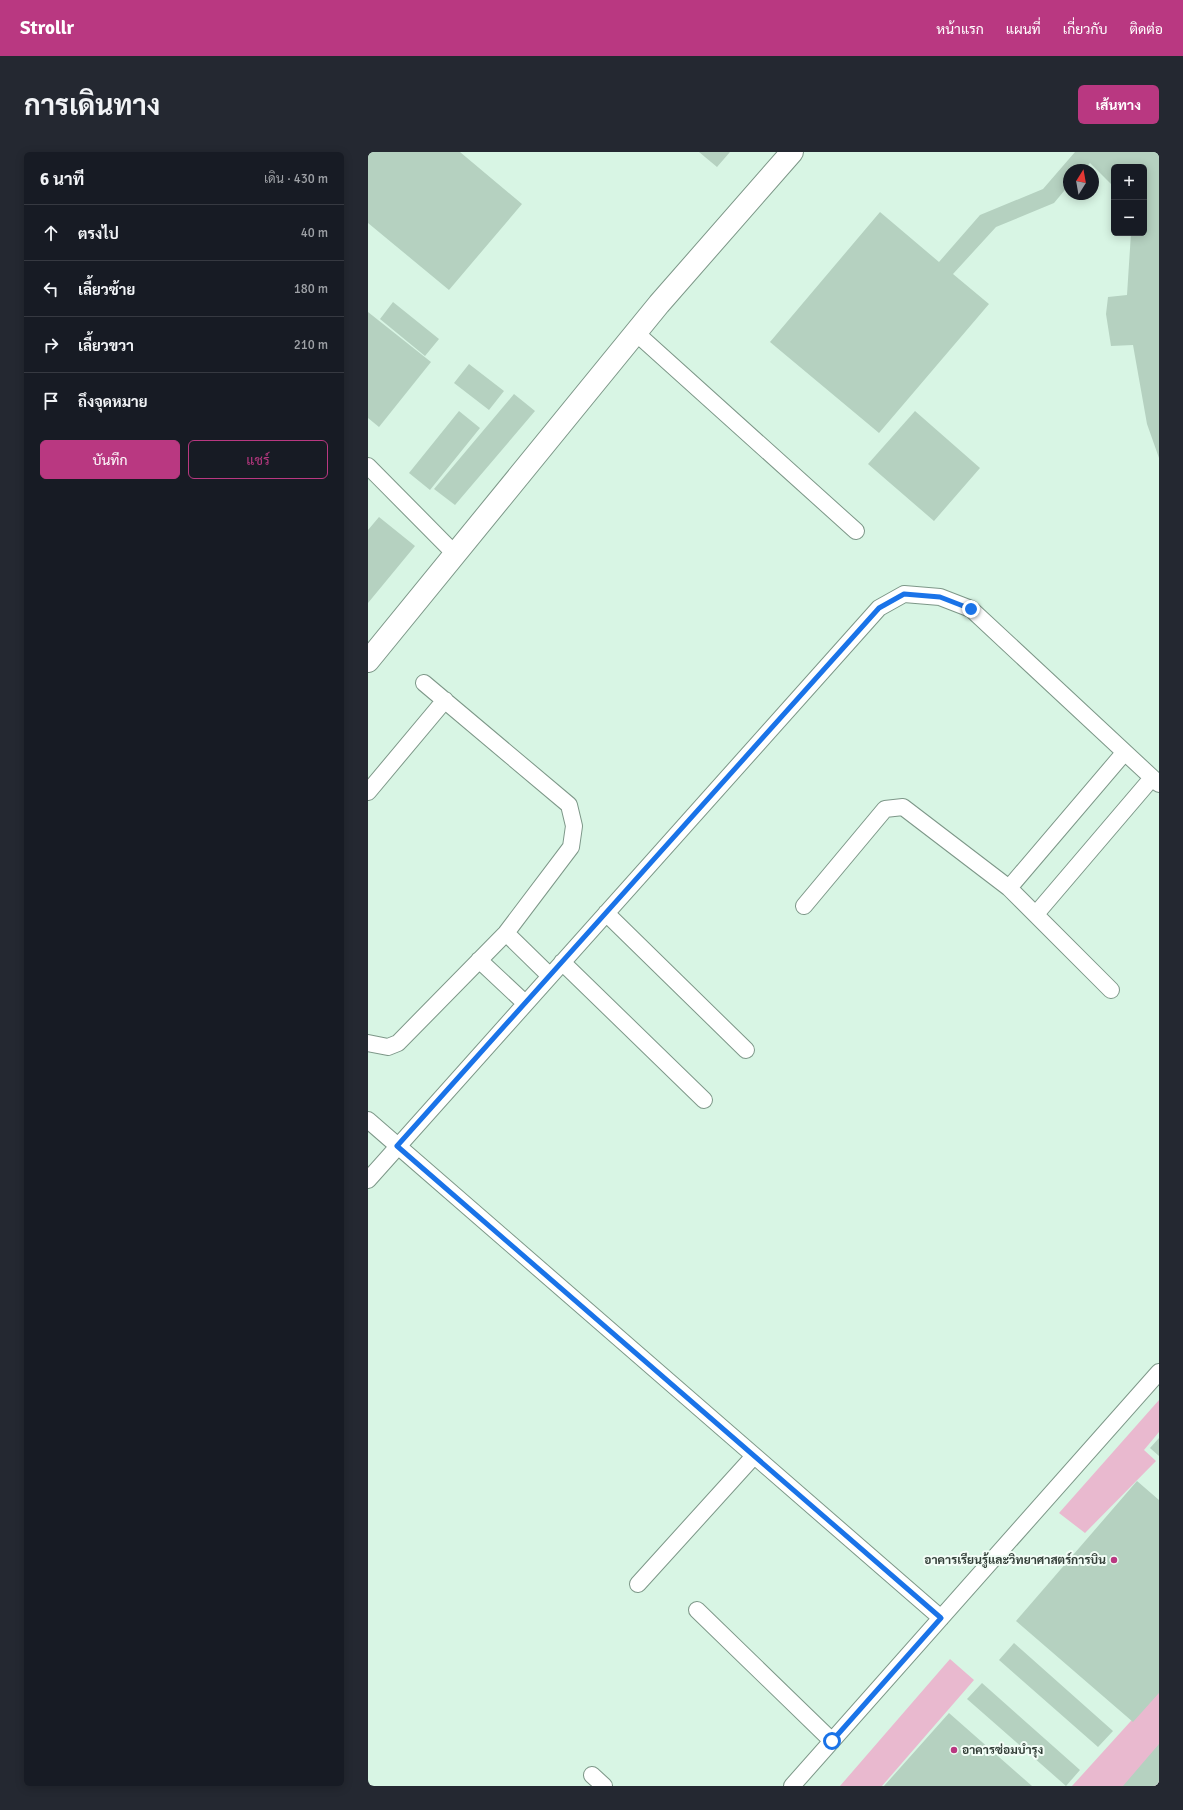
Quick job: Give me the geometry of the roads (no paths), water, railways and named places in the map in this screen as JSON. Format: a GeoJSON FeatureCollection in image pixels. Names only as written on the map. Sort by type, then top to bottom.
{"type":"FeatureCollection","features":[{"type":"Feature","properties":{"kind":"street"},"geometry":{"type":"LineString","coordinates":[[368,661],[635,332],[792,152]]}},
{"type":"Feature","properties":{"kind":"lane"},"geometry":{"type":"LineString","coordinates":[[635,332],[856,531]]}},
{"type":"Feature","properties":{"kind":"lane"},"geometry":{"type":"LineString","coordinates":[[368,466],[455,554]]}},
{"type":"Feature","properties":{"kind":"lane"},"geometry":{"type":"LineString","coordinates":[[368,1180],[879,608],[904,594],[940,597],[971,609],[1124,753],[1156,781],[1036,914]]}},
{"type":"Feature","properties":{"kind":"lane"},"geometry":{"type":"LineString","coordinates":[[368,1043],[388,1047],[398,1043],[506,933],[571,847],[574,826],[569,806],[424,683]]}},
{"type":"Feature","properties":{"kind":"lane"},"geometry":{"type":"LineString","coordinates":[[368,792],[445,700]]}},
{"type":"Feature","properties":{"kind":"lane"},"geometry":{"type":"LineString","coordinates":[[1009,888],[1124,753]]}},
{"type":"Feature","properties":{"kind":"lane"},"geometry":{"type":"LineString","coordinates":[[804,906],[885,809],[903,806],[1009,888],[1111,990]]}},
{"type":"Feature","properties":{"kind":"lane"},"geometry":{"type":"LineString","coordinates":[[606,913],[746,1050]]}},
{"type":"Feature","properties":{"kind":"lane"},"geometry":{"type":"LineString","coordinates":[[506,933],[550,976]]}},
{"type":"Feature","properties":{"kind":"lane"},"geometry":{"type":"LineString","coordinates":[[479,960],[525,1003]]}},
{"type":"Feature","properties":{"kind":"lane"},"geometry":{"type":"LineString","coordinates":[[562,962],[704,1100]]}},
{"type":"Feature","properties":{"kind":"lane"},"geometry":{"type":"LineString","coordinates":[[368,1120],[941,1618]]}},
{"type":"Feature","properties":{"kind":"lane"},"geometry":{"type":"LineString","coordinates":[[792,1786],[1159,1372]]}},
{"type":"Feature","properties":{"kind":"lane"},"geometry":{"type":"LineString","coordinates":[[638,1584],[754,1456]]}},
{"type":"Feature","properties":{"kind":"lane"},"geometry":{"type":"LineString","coordinates":[[697,1610],[832,1741]]}},
{"type":"Feature","properties":{"kind":"lane"},"geometry":{"type":"LineString","coordinates":[[592,1775],[604,1786]]}},
{"type":"Feature","properties":{"kind":"place","name":"อาคารเรียนรู้และวิทยาศาสตร์การบิน"},"geometry":{"type":"Point","coordinates":[1114,1560]}},
{"type":"Feature","properties":{"kind":"place","name":"อาคารซ่อมบำรุง"},"geometry":{"type":"Point","coordinates":[954,1750]}}]}
